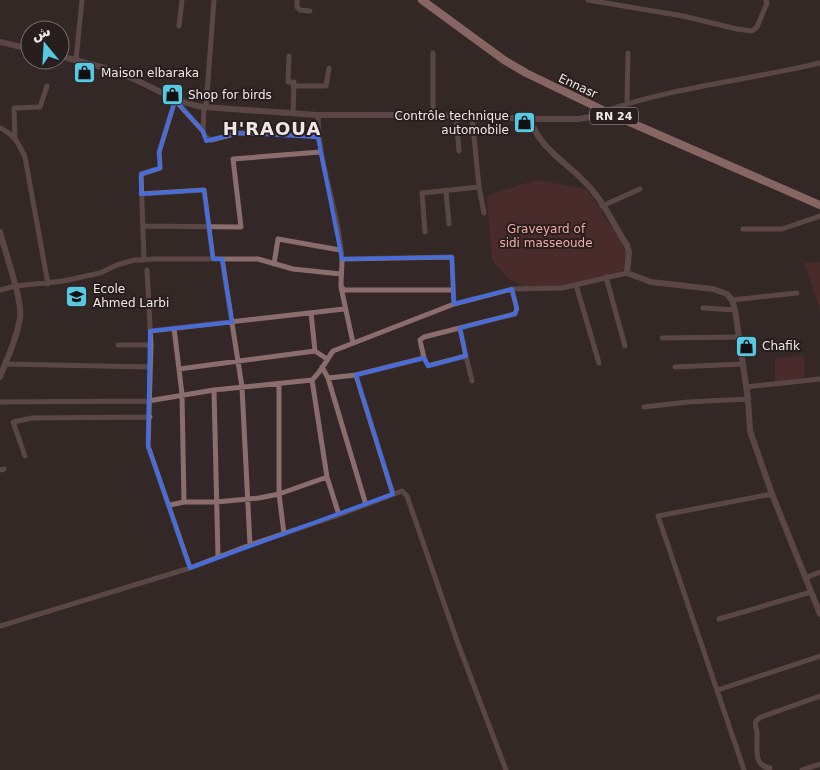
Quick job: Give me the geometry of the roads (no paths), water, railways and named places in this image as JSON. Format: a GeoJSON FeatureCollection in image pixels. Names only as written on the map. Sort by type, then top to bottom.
{"type":"FeatureCollection","features":[{"type":"Feature","properties":{"kind":"main road","name":"Ennasr"},"geometry":{"type":"LineString","coordinates":[[422,0],[504,60],[526,73],[608,113],[820,205]]}},
{"type":"Feature","properties":{"kind":"street"},"geometry":{"type":"LineString","coordinates":[[76,60],[82,0]]}},
{"type":"Feature","properties":{"kind":"street"},"geometry":{"type":"LineString","coordinates":[[179,26],[182,0]]}},
{"type":"Feature","properties":{"kind":"street"},"geometry":{"type":"LineString","coordinates":[[203,131],[214,0]]}},
{"type":"Feature","properties":{"kind":"street"},"geometry":{"type":"LineString","coordinates":[[298,0],[297,7],[300,10],[310,11]]}},
{"type":"Feature","properties":{"kind":"street"},"geometry":{"type":"LineString","coordinates":[[588,0],[683,16],[752,31],[757,27],[767,3],[766,0]]}},
{"type":"Feature","properties":{"kind":"street"},"geometry":{"type":"LineString","coordinates":[[0,42],[20,46]]}},
{"type":"Feature","properties":{"kind":"street"},"geometry":{"type":"LineString","coordinates":[[433,53],[433,115]]}},
{"type":"Feature","properties":{"kind":"street"},"geometry":{"type":"LineString","coordinates":[[627,103],[628,53]]}},
{"type":"Feature","properties":{"kind":"street"},"geometry":{"type":"LineString","coordinates":[[289,56],[288,82],[294,82],[293,113]]}},
{"type":"Feature","properties":{"kind":"street"},"geometry":{"type":"LineString","coordinates":[[70,58],[123,74],[175,100],[205,107],[318,115],[456,115],[578,119],[608,113],[627,103],[820,63]]}},
{"type":"Feature","properties":{"kind":"street"},"geometry":{"type":"LineString","coordinates":[[293,86],[326,86],[329,68]]}},
{"type":"Feature","properties":{"kind":"street"},"geometry":{"type":"LineString","coordinates":[[15,139],[14,108],[40,107],[47,86]]}},
{"type":"Feature","properties":{"kind":"street"},"geometry":{"type":"LineString","coordinates":[[175,100],[203,131],[205,136],[211,140],[238,133],[288,133],[318,137]]}},
{"type":"Feature","properties":{"kind":"street"},"geometry":{"type":"LineString","coordinates":[[144,260],[140,174],[160,168],[159,152],[175,100]]}},
{"type":"Feature","properties":{"kind":"street"},"geometry":{"type":"LineString","coordinates":[[318,115],[320,152],[342,259],[341,286],[353,343]]}},
{"type":"Feature","properties":{"kind":"street"},"geometry":{"type":"LineString","coordinates":[[456,115],[459,151]]}},
{"type":"Feature","properties":{"kind":"street"},"geometry":{"type":"LineString","coordinates":[[472,116],[479,187],[484,213]]}},
{"type":"Feature","properties":{"kind":"street"},"geometry":{"type":"LineString","coordinates":[[530,118],[532,126],[552,153],[592,190],[627,245],[629,252],[627,272]]}},
{"type":"Feature","properties":{"kind":"street"},"geometry":{"type":"LineString","coordinates":[[0,128],[9,132],[15,139],[24,157],[48,284]]}},
{"type":"Feature","properties":{"kind":"street"},"geometry":{"type":"LineString","coordinates":[[143,226],[241,227],[233,159],[320,152]]}},
{"type":"Feature","properties":{"kind":"street"},"geometry":{"type":"LineString","coordinates":[[425,232],[422,193],[479,187]]}},
{"type":"Feature","properties":{"kind":"street"},"geometry":{"type":"LineString","coordinates":[[602,206],[640,189]]}},
{"type":"Feature","properties":{"kind":"street"},"geometry":{"type":"LineString","coordinates":[[142,194],[204,190],[213,259]]}},
{"type":"Feature","properties":{"kind":"street"},"geometry":{"type":"LineString","coordinates":[[446,191],[449,224]]}},
{"type":"Feature","properties":{"kind":"street"},"geometry":{"type":"LineString","coordinates":[[743,229],[782,229],[820,216]]}},
{"type":"Feature","properties":{"kind":"street"},"geometry":{"type":"LineString","coordinates":[[0,232],[20,305],[20,318],[0,377]]}},
{"type":"Feature","properties":{"kind":"street"},"geometry":{"type":"LineString","coordinates":[[274,264],[278,239],[340,250]]}},
{"type":"Feature","properties":{"kind":"street"},"geometry":{"type":"LineString","coordinates":[[342,259],[452,257],[454,304]]}},
{"type":"Feature","properties":{"kind":"street"},"geometry":{"type":"LineString","coordinates":[[222,259],[242,387],[250,545]]}},
{"type":"Feature","properties":{"kind":"street"},"geometry":{"type":"LineString","coordinates":[[0,290],[14,286],[48,284],[100,273],[117,265],[144,260],[258,259],[292,269],[341,274]]}},
{"type":"Feature","properties":{"kind":"street"},"geometry":{"type":"LineString","coordinates":[[147,270],[151,346],[148,446],[170,505],[190,568]]}},
{"type":"Feature","properties":{"kind":"street"},"geometry":{"type":"LineString","coordinates":[[0,402],[148,401],[182,394],[312,380],[319,374],[332,351],[454,304],[512,289],[562,288],[627,272],[650,282],[713,289],[727,294],[732,300],[748,399],[750,431],[772,494],[810,592],[820,612]]}},
{"type":"Feature","properties":{"kind":"street"},"geometry":{"type":"LineString","coordinates":[[606,277],[625,346]]}},
{"type":"Feature","properties":{"kind":"street"},"geometry":{"type":"LineString","coordinates":[[576,285],[600,363]]}},
{"type":"Feature","properties":{"kind":"street"},"geometry":{"type":"LineString","coordinates":[[341,286],[344,290],[454,290]]}},
{"type":"Feature","properties":{"kind":"street"},"geometry":{"type":"LineString","coordinates":[[466,356],[428,366],[420,340],[515,314],[517,309],[512,289]]}},
{"type":"Feature","properties":{"kind":"street"},"geometry":{"type":"LineString","coordinates":[[732,300],[797,293]]}},
{"type":"Feature","properties":{"kind":"street"},"geometry":{"type":"LineString","coordinates":[[703,308],[735,310]]}},
{"type":"Feature","properties":{"kind":"street"},"geometry":{"type":"LineString","coordinates":[[150,332],[344,309]]}},
{"type":"Feature","properties":{"kind":"street"},"geometry":{"type":"LineString","coordinates":[[311,313],[315,351]]}},
{"type":"Feature","properties":{"kind":"street"},"geometry":{"type":"LineString","coordinates":[[174,328],[182,394],[184,502]]}},
{"type":"Feature","properties":{"kind":"street"},"geometry":{"type":"LineString","coordinates":[[460,328],[472,380]]}},
{"type":"Feature","properties":{"kind":"street"},"geometry":{"type":"LineString","coordinates":[[662,338],[739,337]]}},
{"type":"Feature","properties":{"kind":"street"},"geometry":{"type":"LineString","coordinates":[[118,345],[151,346]]}},
{"type":"Feature","properties":{"kind":"street"},"geometry":{"type":"LineString","coordinates":[[179,369],[315,351],[327,359]]}},
{"type":"Feature","properties":{"kind":"street"},"geometry":{"type":"LineString","coordinates":[[328,378],[356,375],[424,358]]}},
{"type":"Feature","properties":{"kind":"street"},"geometry":{"type":"LineString","coordinates":[[5,364],[150,367]]}},
{"type":"Feature","properties":{"kind":"street"},"geometry":{"type":"LineString","coordinates":[[675,367],[743,364]]}},
{"type":"Feature","properties":{"kind":"street"},"geometry":{"type":"LineString","coordinates":[[322,367],[328,378],[366,505]]}},
{"type":"Feature","properties":{"kind":"street"},"geometry":{"type":"LineString","coordinates":[[356,375],[393,494]]}},
{"type":"Feature","properties":{"kind":"street"},"geometry":{"type":"LineString","coordinates":[[746,387],[820,379]]}},
{"type":"Feature","properties":{"kind":"street"},"geometry":{"type":"LineString","coordinates":[[312,380],[327,477],[340,515]]}},
{"type":"Feature","properties":{"kind":"street"},"geometry":{"type":"LineString","coordinates":[[279,384],[279,494],[284,534]]}},
{"type":"Feature","properties":{"kind":"street"},"geometry":{"type":"LineString","coordinates":[[214,390],[218,557]]}},
{"type":"Feature","properties":{"kind":"street"},"geometry":{"type":"LineString","coordinates":[[644,408],[688,402],[748,399]]}},
{"type":"Feature","properties":{"kind":"street"},"geometry":{"type":"LineString","coordinates":[[25,456],[13,422],[32,418],[150,417]]}},
{"type":"Feature","properties":{"kind":"street"},"geometry":{"type":"LineString","coordinates":[[170,505],[184,502],[248,499],[279,494],[327,477]]}},
{"type":"Feature","properties":{"kind":"street"},"geometry":{"type":"LineString","coordinates":[[0,626],[190,568],[402,492],[407,496],[457,641],[506,770]]}},
{"type":"Feature","properties":{"kind":"street"},"geometry":{"type":"LineString","coordinates":[[744,770],[658,516],[772,494]]}},
{"type":"Feature","properties":{"kind":"street"},"geometry":{"type":"LineString","coordinates":[[806,578],[820,572]]}},
{"type":"Feature","properties":{"kind":"street"},"geometry":{"type":"LineString","coordinates":[[719,620],[810,592]]}},
{"type":"Feature","properties":{"kind":"street"},"geometry":{"type":"LineString","coordinates":[[718,690],[820,656]]}},
{"type":"Feature","properties":{"kind":"street"},"geometry":{"type":"LineString","coordinates":[[770,768],[766,768],[761,764],[756,754],[756,721],[820,696]]}},
{"type":"Feature","properties":{"kind":"street"},"geometry":{"type":"LineString","coordinates":[[802,770],[820,764]]}},
{"type":"Feature","properties":{"kind":"place","name":"Maison elbaraka"},"geometry":{"type":"Point","coordinates":[85,73]}},
{"type":"Feature","properties":{"kind":"place","name":"Shop for birds"},"geometry":{"type":"Point","coordinates":[172,95]}},
{"type":"Feature","properties":{"kind":"place","name":"Contrôle technique automobile"},"geometry":{"type":"Point","coordinates":[525,123]}},
{"type":"Feature","properties":{"kind":"place","name":"Ecole Ahmed Larbi"},"geometry":{"type":"Point","coordinates":[77,296]}},
{"type":"Feature","properties":{"kind":"place","name":"Chafik"},"geometry":{"type":"Point","coordinates":[746,346]}},
{"type":"Feature","properties":{"kind":"district","name":"H'RAOUA"},"geometry":{"type":"Point","coordinates":[272,128]}},
{"type":"Feature","properties":{"kind":"park label","name":"Graveyard of sidi masseoude"},"geometry":{"type":"Point","coordinates":[546,236]}}]}
